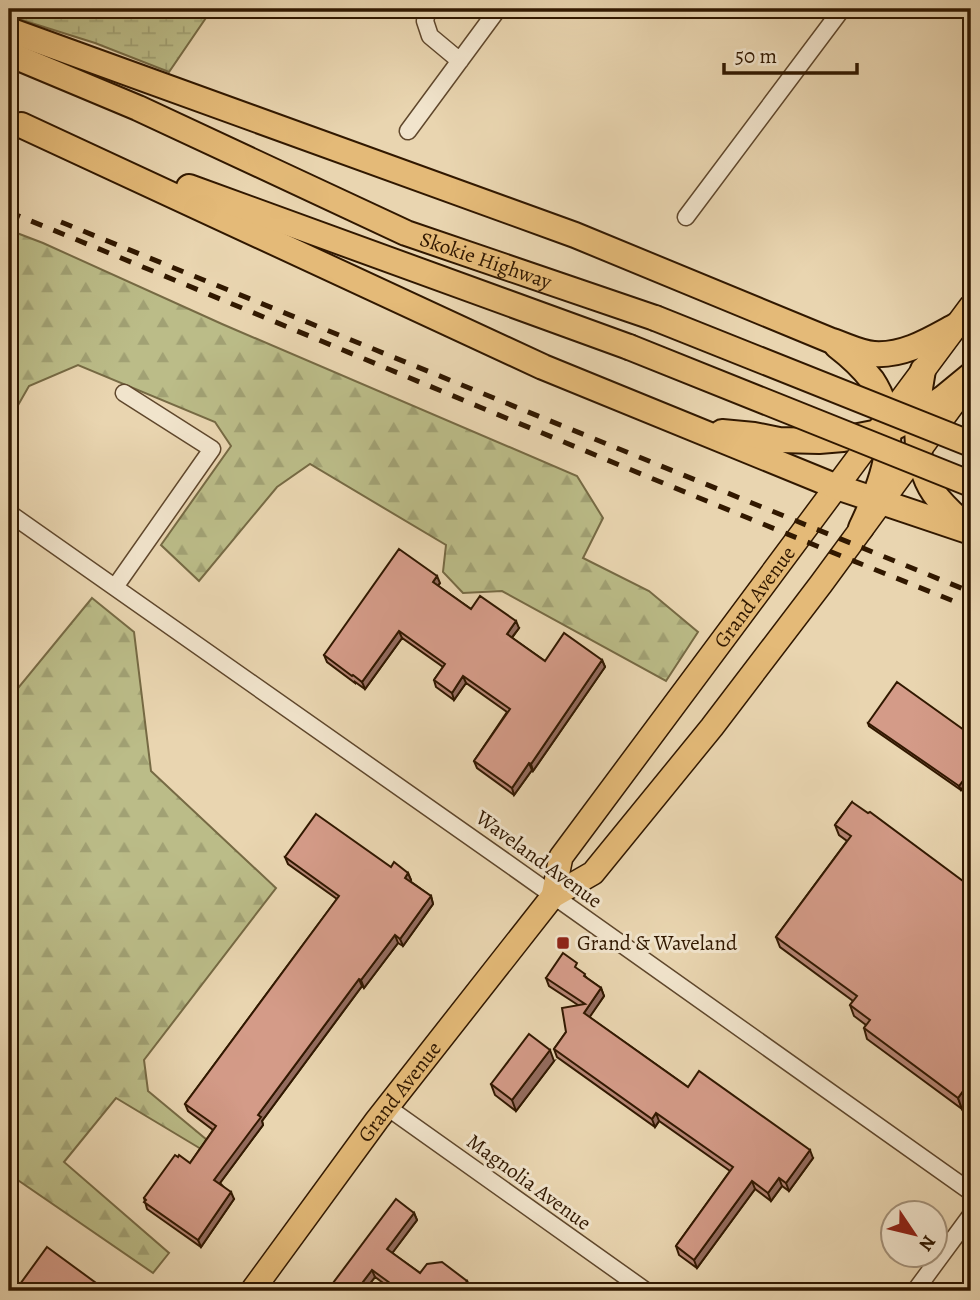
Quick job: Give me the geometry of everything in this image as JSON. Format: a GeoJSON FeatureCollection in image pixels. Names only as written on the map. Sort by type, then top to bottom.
{"type":"FeatureCollection","features":[{"type":"Feature","properties":{"kind":"highway"},"geometry":{"type":"LineString","coordinates":[[9,30],[575,236],[832,341],[873,354],[918,346],[964,316]]}},
{"type":"Feature","properties":{"kind":"highway","name":"Skokie Highway"},"geometry":{"type":"LineString","coordinates":[[9,54],[138,108],[405,233],[655,318],[971,444]]}},
{"type":"Feature","properties":{"kind":"highway"},"geometry":{"type":"LineString","coordinates":[[15,122],[543,367],[700,430],[836,492],[878,501],[971,531]]}},
{"type":"Feature","properties":{"kind":"highway","name":"Skokie Highway"},"geometry":{"type":"LineString","coordinates":[[15,122],[629,347],[971,484]]}},
{"type":"Feature","properties":{"kind":"highway"},"geometry":{"type":"LineString","coordinates":[[832,341],[872,381],[885,407],[885,467],[878,501],[861,528]]}},
{"type":"Feature","properties":{"kind":"highway"},"geometry":{"type":"LineString","coordinates":[[923,370],[918,398],[917,454],[933,492],[971,531]]}},
{"type":"Feature","properties":{"kind":"highway"},"geometry":{"type":"LineString","coordinates":[[700,430],[800,442],[844,439],[918,415],[971,377]]}},
{"type":"Feature","properties":{"kind":"highway"},"geometry":{"type":"LineString","coordinates":[[836,492],[885,467],[971,435]]}},
{"type":"Feature","properties":{"kind":"main road","name":"Grand Avenue"},"geometry":{"type":"LineString","coordinates":[[553,896],[561,857],[885,427],[964,316]]}},
{"type":"Feature","properties":{"kind":"main road"},"geometry":{"type":"LineString","coordinates":[[878,501],[917,454],[971,377]]}},
{"type":"Feature","properties":{"kind":"main road","name":"Grand Avenue"},"geometry":{"type":"LineString","coordinates":[[252,1291],[387,1107],[553,896],[593,873],[712,727],[861,528]]}},
{"type":"Feature","properties":{"kind":"street"},"geometry":{"type":"LineString","coordinates":[[428,9],[425,21],[430,36],[460,61]]}},
{"type":"Feature","properties":{"kind":"street"},"geometry":{"type":"LineString","coordinates":[[408,131],[498,9]]}},
{"type":"Feature","properties":{"kind":"street"},"geometry":{"type":"LineString","coordinates":[[686,217],[842,9]]}},
{"type":"Feature","properties":{"kind":"street"},"geometry":{"type":"LineString","coordinates":[[115,587],[212,449],[124,393]]}},
{"type":"Feature","properties":{"kind":"street","name":"Waveland Avenue"},"geometry":{"type":"LineString","coordinates":[[9,513],[409,792],[971,1192]]}},
{"type":"Feature","properties":{"kind":"street","name":"Magnolia Avenue"},"geometry":{"type":"LineString","coordinates":[[387,1107],[646,1291]]}},
{"type":"Feature","properties":{"kind":"street"},"geometry":{"type":"LineString","coordinates":[[915,1291],[971,1215]]}},
{"type":"Feature","properties":{"kind":"green space"},"geometry":{"type":"Polygon","coordinates":[[[9,9],[212,9],[169,72],[95,43],[9,16],[9,9]]]}},
{"type":"Feature","properties":{"kind":"green space"},"geometry":{"type":"Polygon","coordinates":[[[9,230],[577,476],[603,518],[583,558],[649,591],[698,632],[666,681],[502,591],[463,593],[443,572],[446,545],[310,464],[277,487],[199,581],[161,545],[231,446],[215,422],[78,365],[29,386],[9,421],[9,230]]]}},
{"type":"Feature","properties":{"kind":"green space"},"geometry":{"type":"Polygon","coordinates":[[[92,598],[134,632],[151,771],[276,888],[144,1060],[148,1091],[207,1140],[201,1149],[116,1098],[64,1162],[169,1253],[153,1273],[9,1174],[9,699],[92,598]]]}},
{"type":"Feature","properties":{"kind":"building"},"geometry":{"type":"Polygon","coordinates":[[[399,549],[437,576],[433,582],[471,609],[480,596],[516,621],[507,634],[545,661],[564,633],[602,660],[512,788],[474,761],[510,709],[463,676],[452,693],[434,680],[445,664],[399,631],[362,682],[324,655],[399,549]]]}},
{"type":"Feature","properties":{"kind":"building"},"geometry":{"type":"Polygon","coordinates":[[[897,682],[971,735],[971,770],[959,786],[868,723],[897,682]]]}},
{"type":"Feature","properties":{"kind":"building"},"geometry":{"type":"Polygon","coordinates":[[[852,802],[870,812],[971,887],[971,1080],[958,1098],[864,1028],[870,1020],[850,1005],[857,996],[776,937],[851,836],[835,825],[852,802]]]}},
{"type":"Feature","properties":{"kind":"building"},"geometry":{"type":"Polygon","coordinates":[[[316,814],[391,867],[394,862],[408,873],[405,878],[431,896],[400,939],[395,935],[361,980],[359,979],[258,1115],[261,1117],[214,1180],[231,1192],[198,1240],[144,1202],[144,1198],[175,1155],[190,1163],[216,1126],[185,1104],[339,896],[285,857],[316,814]]]}},
{"type":"Feature","properties":{"kind":"building"},"geometry":{"type":"Polygon","coordinates":[[[563,953],[577,963],[575,967],[585,974],[584,976],[601,988],[584,1013],[688,1087],[699,1071],[810,1150],[786,1183],[779,1178],[768,1193],[752,1181],[694,1260],[676,1246],[733,1167],[656,1113],[652,1119],[554,1049],[566,1032],[562,1008],[585,1004],[546,978],[563,953]]]}},
{"type":"Feature","properties":{"kind":"building"},"geometry":{"type":"Polygon","coordinates":[[[529,1034],[550,1050],[512,1100],[491,1084],[529,1034]]]}},
{"type":"Feature","properties":{"kind":"building"},"geometry":{"type":"Polygon","coordinates":[[[396,1199],[414,1213],[387,1249],[420,1273],[427,1264],[442,1262],[467,1281],[460,1291],[401,1291],[372,1270],[356,1291],[327,1291],[396,1199]]]}},
{"type":"Feature","properties":{"kind":"building"},"geometry":{"type":"Polygon","coordinates":[[[47,1247],[107,1291],[15,1291],[47,1247]]]}},
{"type":"Feature","properties":{"kind":"railway"},"geometry":{"type":"LineString","coordinates":[[9,212],[971,608]]}},
{"type":"Feature","properties":{"kind":"railway"},"geometry":{"type":"LineString","coordinates":[[61,222],[971,592]]}},
{"type":"Feature","properties":{"kind":"place","name":"Grand & Waveland"},"geometry":{"type":"Point","coordinates":[563,943]}}]}
